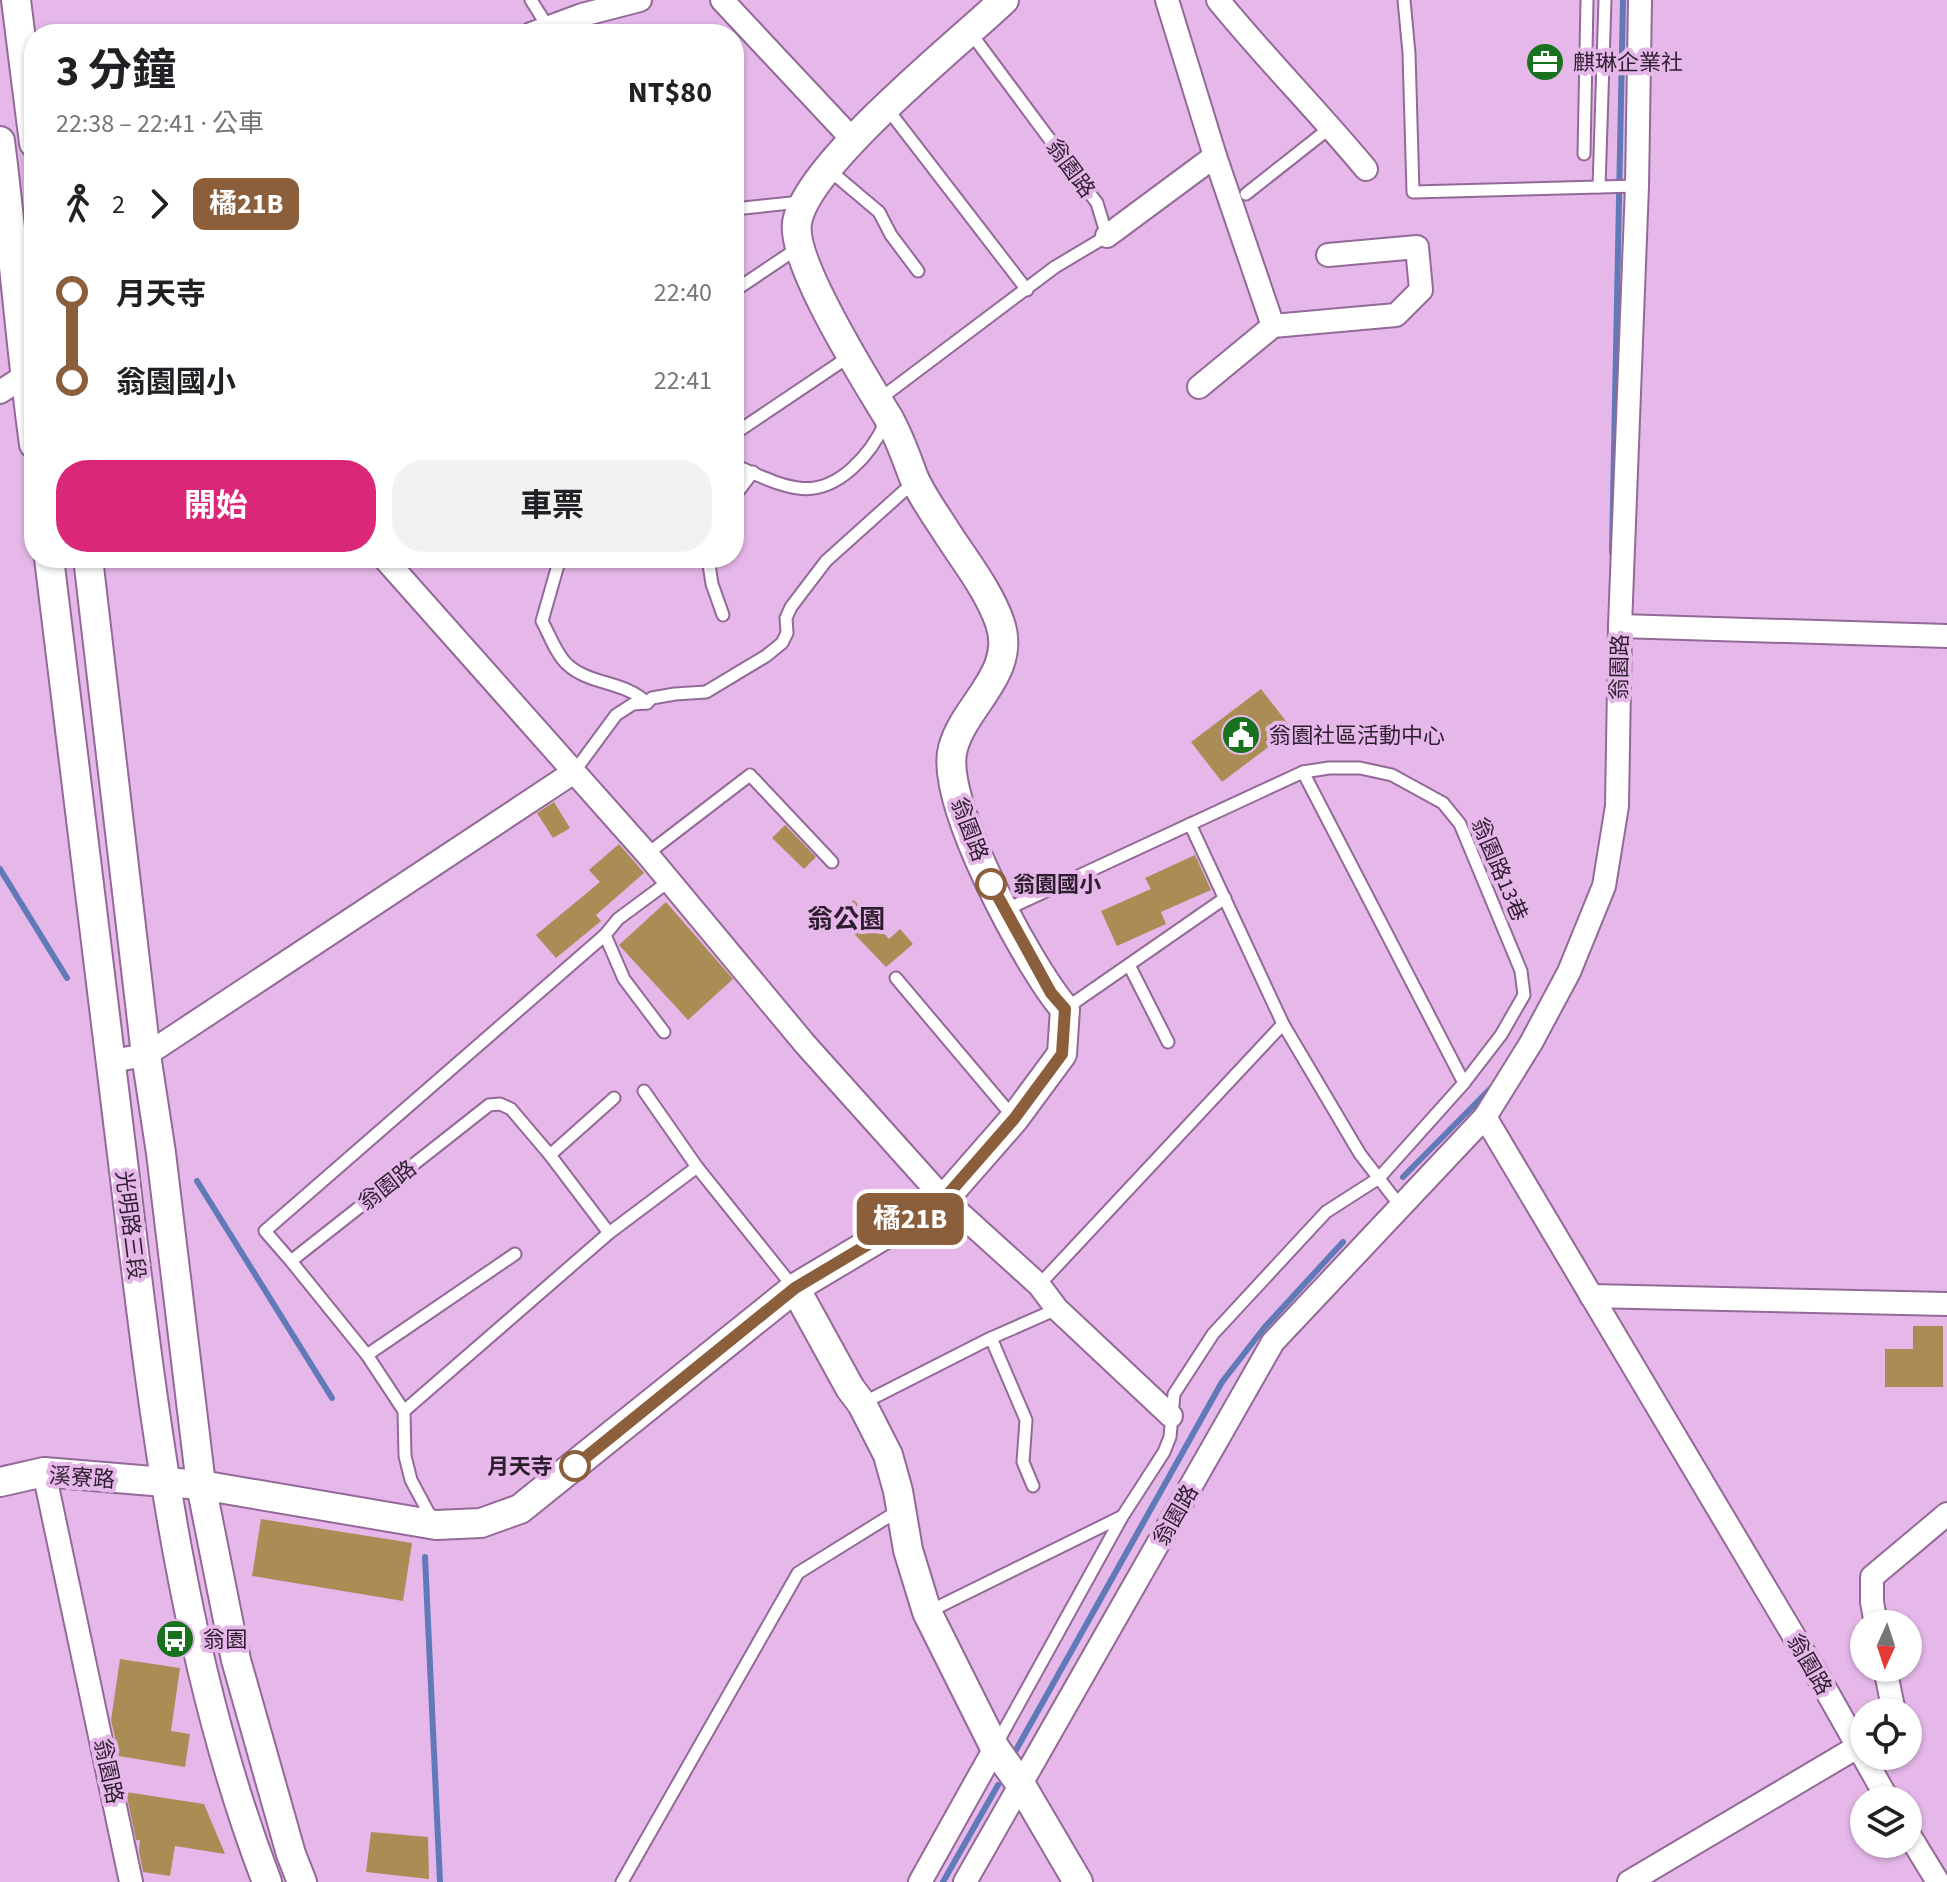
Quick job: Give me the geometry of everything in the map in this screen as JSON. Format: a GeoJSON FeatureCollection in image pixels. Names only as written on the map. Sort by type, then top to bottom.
{"type":"FeatureCollection","features":[{"type":"Feature","properties":{"kind":"street"},"geometry":{"type":"LineString","coordinates":[[16,0],[24,61]]}},
{"type":"Feature","properties":{"kind":"street"},"geometry":{"type":"LineString","coordinates":[[569,24],[640,0]]}},
{"type":"Feature","properties":{"kind":"street"},"geometry":{"type":"LineString","coordinates":[[722,0],[854,141]]}},
{"type":"Feature","properties":{"kind":"street"},"geometry":{"type":"LineString","coordinates":[[802,202],[886,107],[1004,0]]}},
{"type":"Feature","properties":{"kind":"street"},"geometry":{"type":"LineString","coordinates":[[1167,0],[1215,156],[1273,326]]}},
{"type":"Feature","properties":{"kind":"street"},"geometry":{"type":"LineString","coordinates":[[1218,0],[1263,56],[1331,127],[1366,169]]}},
{"type":"Feature","properties":{"kind":"street","name":"翁園路"},"geometry":{"type":"LineString","coordinates":[[965,1882],[1273,1342],[1485,1117],[1531,1043],[1569,972],[1604,886],[1617,806],[1640,0]]}},
{"type":"Feature","properties":{"kind":"street"},"geometry":{"type":"LineString","coordinates":[[0,141],[24,333]]}},
{"type":"Feature","properties":{"kind":"street"},"geometry":{"type":"LineString","coordinates":[[1107,236],[1215,156]]}},
{"type":"Feature","properties":{"kind":"street","name":"翁園路"},"geometry":{"type":"LineString","coordinates":[[802,202],[796,225],[798,248],[850,356],[905,450],[915,481],[987,595],[1000,623],[1005,645],[1000,668],[963,727],[953,747],[950,767],[955,796],[997,898],[1051,993],[1065,1009]]}},
{"type":"Feature","properties":{"kind":"street"},"geometry":{"type":"LineString","coordinates":[[1199,387],[1273,326],[1396,315],[1421,290],[1417,247],[1328,255]]}},
{"type":"Feature","properties":{"kind":"street"},"geometry":{"type":"LineString","coordinates":[[0,392],[24,376]]}},
{"type":"Feature","properties":{"kind":"street","name":"光明路三段"},"geometry":{"type":"LineString","coordinates":[[50,568],[164,1484],[204,1673],[233,1778],[267,1882]]}},
{"type":"Feature","properties":{"kind":"street","name":"光明路三段"},"geometry":{"type":"LineString","coordinates":[[89,568],[146,1055],[161,1153],[201,1485],[236,1660],[291,1854],[302,1882]]}},
{"type":"Feature","properties":{"kind":"street"},"geometry":{"type":"LineString","coordinates":[[393,568],[647,854],[805,1044],[944,1199],[1039,1285],[1057,1309],[1171,1416]]}},
{"type":"Feature","properties":{"kind":"street"},"geometry":{"type":"LineString","coordinates":[[1620,626],[1947,636]]}},
{"type":"Feature","properties":{"kind":"street"},"geometry":{"type":"LineString","coordinates":[[111,1061],[146,1055],[574,772]]}},
{"type":"Feature","properties":{"kind":"street"},"geometry":{"type":"LineString","coordinates":[[201,1485],[436,1525],[481,1523],[520,1509],[795,1288],[944,1199],[1014,1119],[1062,1054],[1065,1009]]}},
{"type":"Feature","properties":{"kind":"street","name":"翁園路"},"geometry":{"type":"LineString","coordinates":[[1485,1117],[1850,1730]]}},
{"type":"Feature","properties":{"kind":"street"},"geometry":{"type":"LineString","coordinates":[[795,1288],[888,1455],[908,1550],[927,1612],[995,1748],[1021,1785],[1078,1882]]}},
{"type":"Feature","properties":{"kind":"street"},"geometry":{"type":"LineString","coordinates":[[1591,1296],[1947,1304]]}},
{"type":"Feature","properties":{"kind":"street","name":"翁園路"},"geometry":{"type":"LineString","coordinates":[[44,1472],[131,1882]]}},
{"type":"Feature","properties":{"kind":"street","name":"溪寮路"},"geometry":{"type":"LineString","coordinates":[[0,1482],[44,1472],[201,1485]]}},
{"type":"Feature","properties":{"kind":"street"},"geometry":{"type":"LineString","coordinates":[[1873,1610],[1872,1577],[1947,1514]]}},
{"type":"Feature","properties":{"kind":"street"},"geometry":{"type":"LineString","coordinates":[[920,1882],[995,1748]]}},
{"type":"Feature","properties":{"kind":"street"},"geometry":{"type":"LineString","coordinates":[[1629,1882],[1850,1752]]}},
{"type":"Feature","properties":{"kind":"street"},"geometry":{"type":"LineString","coordinates":[[1922,1856],[1938,1882]]}},
{"type":"Feature","properties":{"kind":"lane"},"geometry":{"type":"LineString","coordinates":[[531,0],[550,24]]}},
{"type":"Feature","properties":{"kind":"lane"},"geometry":{"type":"LineString","coordinates":[[1404,0],[1409,53],[1413,192],[1637,186]]}},
{"type":"Feature","properties":{"kind":"lane"},"geometry":{"type":"LineString","coordinates":[[1584,154],[1587,0]]}},
{"type":"Feature","properties":{"kind":"lane"},"geometry":{"type":"LineString","coordinates":[[1599,187],[1605,0]]}},
{"type":"Feature","properties":{"kind":"lane","name":"翁園路"},"geometry":{"type":"LineString","coordinates":[[970,32],[1097,203],[1107,236]]}},
{"type":"Feature","properties":{"kind":"lane"},"geometry":{"type":"LineString","coordinates":[[886,107],[1027,290]]}},
{"type":"Feature","properties":{"kind":"lane"},"geometry":{"type":"LineString","coordinates":[[1246,194],[1331,127]]}},
{"type":"Feature","properties":{"kind":"lane"},"geometry":{"type":"LineString","coordinates":[[828,169],[879,212],[891,235],[918,271]]}},
{"type":"Feature","properties":{"kind":"lane"},"geometry":{"type":"LineString","coordinates":[[744,208],[802,202]]}},
{"type":"Feature","properties":{"kind":"lane"},"geometry":{"type":"LineString","coordinates":[[744,469],[800,489],[830,482],[857,465],[877,442],[882,409],[1055,267],[1107,236]]}},
{"type":"Feature","properties":{"kind":"lane"},"geometry":{"type":"LineString","coordinates":[[744,284],[798,248]]}},
{"type":"Feature","properties":{"kind":"lane"},"geometry":{"type":"LineString","coordinates":[[744,427],[850,356]]}},
{"type":"Feature","properties":{"kind":"lane"},"geometry":{"type":"LineString","coordinates":[[744,484],[753,472]]}},
{"type":"Feature","properties":{"kind":"lane"},"geometry":{"type":"LineString","coordinates":[[574,772],[616,715],[633,704],[647,703],[652,698],[706,692],[782,643],[787,633],[786,618],[791,607],[826,561],[915,481]]}},
{"type":"Feature","properties":{"kind":"lane"},"geometry":{"type":"LineString","coordinates":[[557,568],[542,621],[566,664],[623,687],[647,703]]}},
{"type":"Feature","properties":{"kind":"lane"},"geometry":{"type":"LineString","coordinates":[[710,568],[723,615]]}},
{"type":"Feature","properties":{"kind":"lane","name":"翁園路13巷"},"geometry":{"type":"LineString","coordinates":[[995,1748],[1122,1517],[1164,1452],[1170,1437],[1174,1394],[1213,1334],[1326,1212],[1379,1178],[1464,1083],[1501,1035],[1524,995],[1521,971],[1460,824],[1443,803],[1392,775],[1360,768],[1303,772],[1005,911]]}},
{"type":"Feature","properties":{"kind":"lane"},"geometry":{"type":"LineString","coordinates":[[1303,772],[1464,1083]]}},
{"type":"Feature","properties":{"kind":"lane"},"geometry":{"type":"LineString","coordinates":[[647,854],[750,775],[832,862]]}},
{"type":"Feature","properties":{"kind":"lane"},"geometry":{"type":"LineString","coordinates":[[1190,824],[1283,1024],[1360,1154],[1401,1207]]}},
{"type":"Feature","properties":{"kind":"lane"},"geometry":{"type":"LineString","coordinates":[[436,1525],[411,1480],[405,1456],[404,1411],[367,1355],[265,1231],[605,935],[618,919],[668,882]]}},
{"type":"Feature","properties":{"kind":"lane"},"geometry":{"type":"LineString","coordinates":[[1065,1009],[1225,898]]}},
{"type":"Feature","properties":{"kind":"lane"},"geometry":{"type":"LineString","coordinates":[[605,935],[624,979],[664,1032]]}},
{"type":"Feature","properties":{"kind":"lane"},"geometry":{"type":"LineString","coordinates":[[1129,965],[1168,1042]]}},
{"type":"Feature","properties":{"kind":"lane"},"geometry":{"type":"LineString","coordinates":[[896,978],[1014,1119]]}},
{"type":"Feature","properties":{"kind":"lane"},"geometry":{"type":"LineString","coordinates":[[1039,1285],[1283,1024]]}},
{"type":"Feature","properties":{"kind":"lane"},"geometry":{"type":"LineString","coordinates":[[644,1091],[697,1167],[795,1288]]}},
{"type":"Feature","properties":{"kind":"lane"},"geometry":{"type":"LineString","coordinates":[[550,1155],[614,1098]]}},
{"type":"Feature","properties":{"kind":"lane","name":"翁園路"},"geometry":{"type":"LineString","coordinates":[[291,1261],[489,1105],[500,1104],[511,1109],[550,1155],[609,1233]]}},
{"type":"Feature","properties":{"kind":"lane"},"geometry":{"type":"LineString","coordinates":[[404,1411],[609,1233],[697,1167]]}},
{"type":"Feature","properties":{"kind":"lane"},"geometry":{"type":"LineString","coordinates":[[367,1355],[515,1254]]}},
{"type":"Feature","properties":{"kind":"lane"},"geometry":{"type":"LineString","coordinates":[[862,1404],[991,1338],[1057,1309]]}},
{"type":"Feature","properties":{"kind":"lane"},"geometry":{"type":"LineString","coordinates":[[991,1338],[1026,1420],[1023,1462],[1033,1486]]}},
{"type":"Feature","properties":{"kind":"lane"},"geometry":{"type":"LineString","coordinates":[[622,1882],[798,1573],[901,1509]]}},
{"type":"Feature","properties":{"kind":"lane","name":"翁園路"},"geometry":{"type":"LineString","coordinates":[[927,1612],[1122,1517]]}},
{"type":"Feature","properties":{"kind":"building","name":"翁園社區活動中心"},"geometry":{"type":"Polygon","coordinates":[[[1261,689],[1292,729],[1222,782],[1191,742],[1261,689]]]}},
{"type":"Feature","properties":{"kind":"building"},"geometry":{"type":"Polygon","coordinates":[[[554,802],[570,828],[553,838],[537,813],[554,802]]]}},
{"type":"Feature","properties":{"kind":"building"},"geometry":{"type":"Polygon","coordinates":[[[785,825],[816,857],[804,869],[772,838],[785,825]]]}},
{"type":"Feature","properties":{"kind":"building"},"geometry":{"type":"Polygon","coordinates":[[[619,844],[644,873],[596,915],[601,921],[556,958],[536,935],[600,882],[589,870],[619,844]]]}},
{"type":"Feature","properties":{"kind":"building"},"geometry":{"type":"Polygon","coordinates":[[[1195,855],[1211,890],[1161,912],[1166,924],[1117,946],[1101,911],[1151,889],[1145,878],[1195,855]]]}},
{"type":"Feature","properties":{"kind":"building"},"geometry":{"type":"Polygon","coordinates":[[[854,900],[889,939],[900,929],[913,944],[886,967],[836,915],[854,900]]]}},
{"type":"Feature","properties":{"kind":"building"},"geometry":{"type":"Polygon","coordinates":[[[666,902],[733,979],[688,1020],[619,945],[666,902]]]}},
{"type":"Feature","properties":{"kind":"building"},"geometry":{"type":"Polygon","coordinates":[[[1913,1326],[1943,1326],[1943,1387],[1885,1387],[1885,1349],[1913,1349],[1913,1326]]]}},
{"type":"Feature","properties":{"kind":"building"},"geometry":{"type":"Polygon","coordinates":[[[261,1519],[412,1543],[403,1601],[252,1576],[261,1519]]]}},
{"type":"Feature","properties":{"kind":"building"},"geometry":{"type":"Polygon","coordinates":[[[120,1659],[180,1668],[171,1731],[190,1734],[185,1767],[119,1756],[111,1720],[120,1659]]]}},
{"type":"Feature","properties":{"kind":"building"},"geometry":{"type":"Polygon","coordinates":[[[126,1792],[204,1804],[225,1854],[175,1846],[170,1876],[143,1872],[140,1840],[136,1840],[126,1792]]]}},
{"type":"Feature","properties":{"kind":"building"},"geometry":{"type":"Polygon","coordinates":[[[371,1832],[428,1837],[429,1879],[366,1872],[371,1832]]]}},
{"type":"Feature","properties":{"kind":"waterway"},"geometry":{"type":"LineString","coordinates":[[1612,552],[1623,0]]}},
{"type":"Feature","properties":{"kind":"waterway"},"geometry":{"type":"LineString","coordinates":[[0,869],[67,978]]}},
{"type":"Feature","properties":{"kind":"waterway"},"geometry":{"type":"LineString","coordinates":[[1403,1177],[1491,1088]]}},
{"type":"Feature","properties":{"kind":"waterway"},"geometry":{"type":"LineString","coordinates":[[197,1181],[332,1398]]}},
{"type":"Feature","properties":{"kind":"waterway"},"geometry":{"type":"LineString","coordinates":[[1016,1750],[1222,1382],[1264,1328],[1343,1242]]}},
{"type":"Feature","properties":{"kind":"waterway"},"geometry":{"type":"LineString","coordinates":[[425,1557],[440,1882]]}},
{"type":"Feature","properties":{"kind":"waterway"},"geometry":{"type":"LineString","coordinates":[[943,1882],[998,1785]]}},
{"type":"Feature","properties":{"kind":"bus line","name":"橘21B"},"geometry":{"type":"LineString","coordinates":[[575,1466],[795,1288],[944,1199],[1014,1119],[1062,1054],[1065,1009],[1051,993],[991,884]]}},
{"type":"Feature","properties":{"kind":"place","name":"麒琳企業社"},"geometry":{"type":"Point","coordinates":[1545,62]}},
{"type":"Feature","properties":{"kind":"place","name":"翁園社區活動中心"},"geometry":{"type":"Point","coordinates":[1241,735]}},
{"type":"Feature","properties":{"kind":"place","name":"翁園國小"},"geometry":{"type":"Point","coordinates":[991,884]}},
{"type":"Feature","properties":{"kind":"place","name":"月天寺"},"geometry":{"type":"Point","coordinates":[575,1466]}},
{"type":"Feature","properties":{"kind":"place","name":"翁園"},"geometry":{"type":"Point","coordinates":[175,1639]}},
{"type":"Feature","properties":{"kind":"district","name":"翁公園"},"geometry":{"type":"Point","coordinates":[846,919]}}]}
